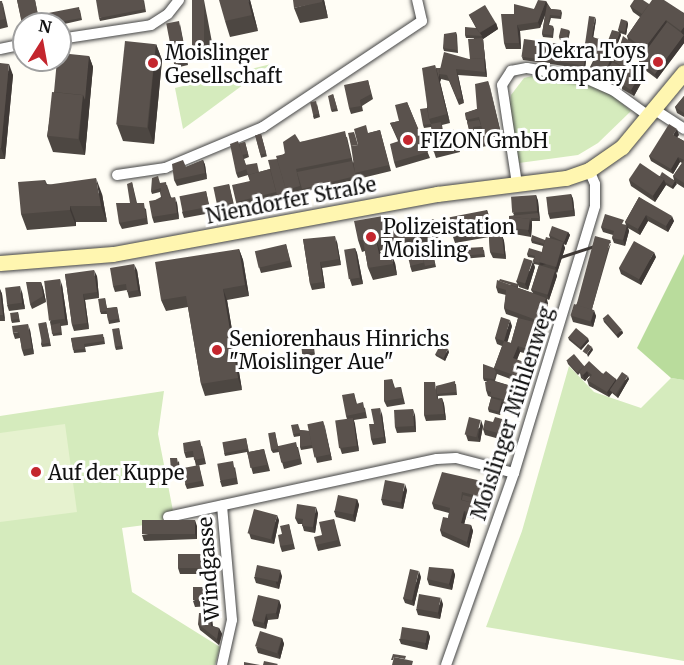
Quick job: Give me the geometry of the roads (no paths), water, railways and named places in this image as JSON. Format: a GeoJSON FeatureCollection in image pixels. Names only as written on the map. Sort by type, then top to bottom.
{"type":"FeatureCollection","features":[{"type":"Feature","properties":{"kind":"main road","name":"Niendorfer Straße"},"geometry":{"type":"LineString","coordinates":[[0,263],[113,254],[437,194],[566,178],[589,170],[622,147],[653,114],[684,72]]}},
{"type":"Feature","properties":{"kind":"street"},"geometry":{"type":"LineString","coordinates":[[72,37],[151,25],[168,14],[179,0]]}},
{"type":"Feature","properties":{"kind":"street"},"geometry":{"type":"LineString","coordinates":[[117,175],[165,168],[262,127],[422,21],[417,0]]}},
{"type":"Feature","properties":{"kind":"street"},"geometry":{"type":"LineString","coordinates":[[517,184],[502,85],[511,71],[527,68],[585,78],[684,129]]}},
{"type":"Feature","properties":{"kind":"street","name":"Moislinger Mühlenweg"},"geometry":{"type":"LineString","coordinates":[[446,665],[514,473],[595,206],[595,184],[589,170]]}},
{"type":"Feature","properties":{"kind":"street"},"geometry":{"type":"LineString","coordinates":[[168,517],[437,459],[456,458],[514,473]]}},
{"type":"Feature","properties":{"kind":"street","name":"Windgasse"},"geometry":{"type":"LineString","coordinates":[[222,505],[232,620],[222,665]]}},
{"type":"Feature","properties":{"kind":"place","name":"Dekra Toys Company II"},"geometry":{"type":"Point","coordinates":[658,62]}},
{"type":"Feature","properties":{"kind":"place","name":"Moislinger Gesellschaft"},"geometry":{"type":"Point","coordinates":[153,63]}},
{"type":"Feature","properties":{"kind":"place","name":"FIZON GmbH"},"geometry":{"type":"Point","coordinates":[408,140]}},
{"type":"Feature","properties":{"kind":"place","name":"Polizeistation Moisling"},"geometry":{"type":"Point","coordinates":[371,237]}},
{"type":"Feature","properties":{"kind":"place","name":"Seniorenhaus Hinrichs \"Moislinger Aue\""},"geometry":{"type":"Point","coordinates":[217,350]}},
{"type":"Feature","properties":{"kind":"place","name":"Auf der Kuppe"},"geometry":{"type":"Point","coordinates":[36,472]}}]}
